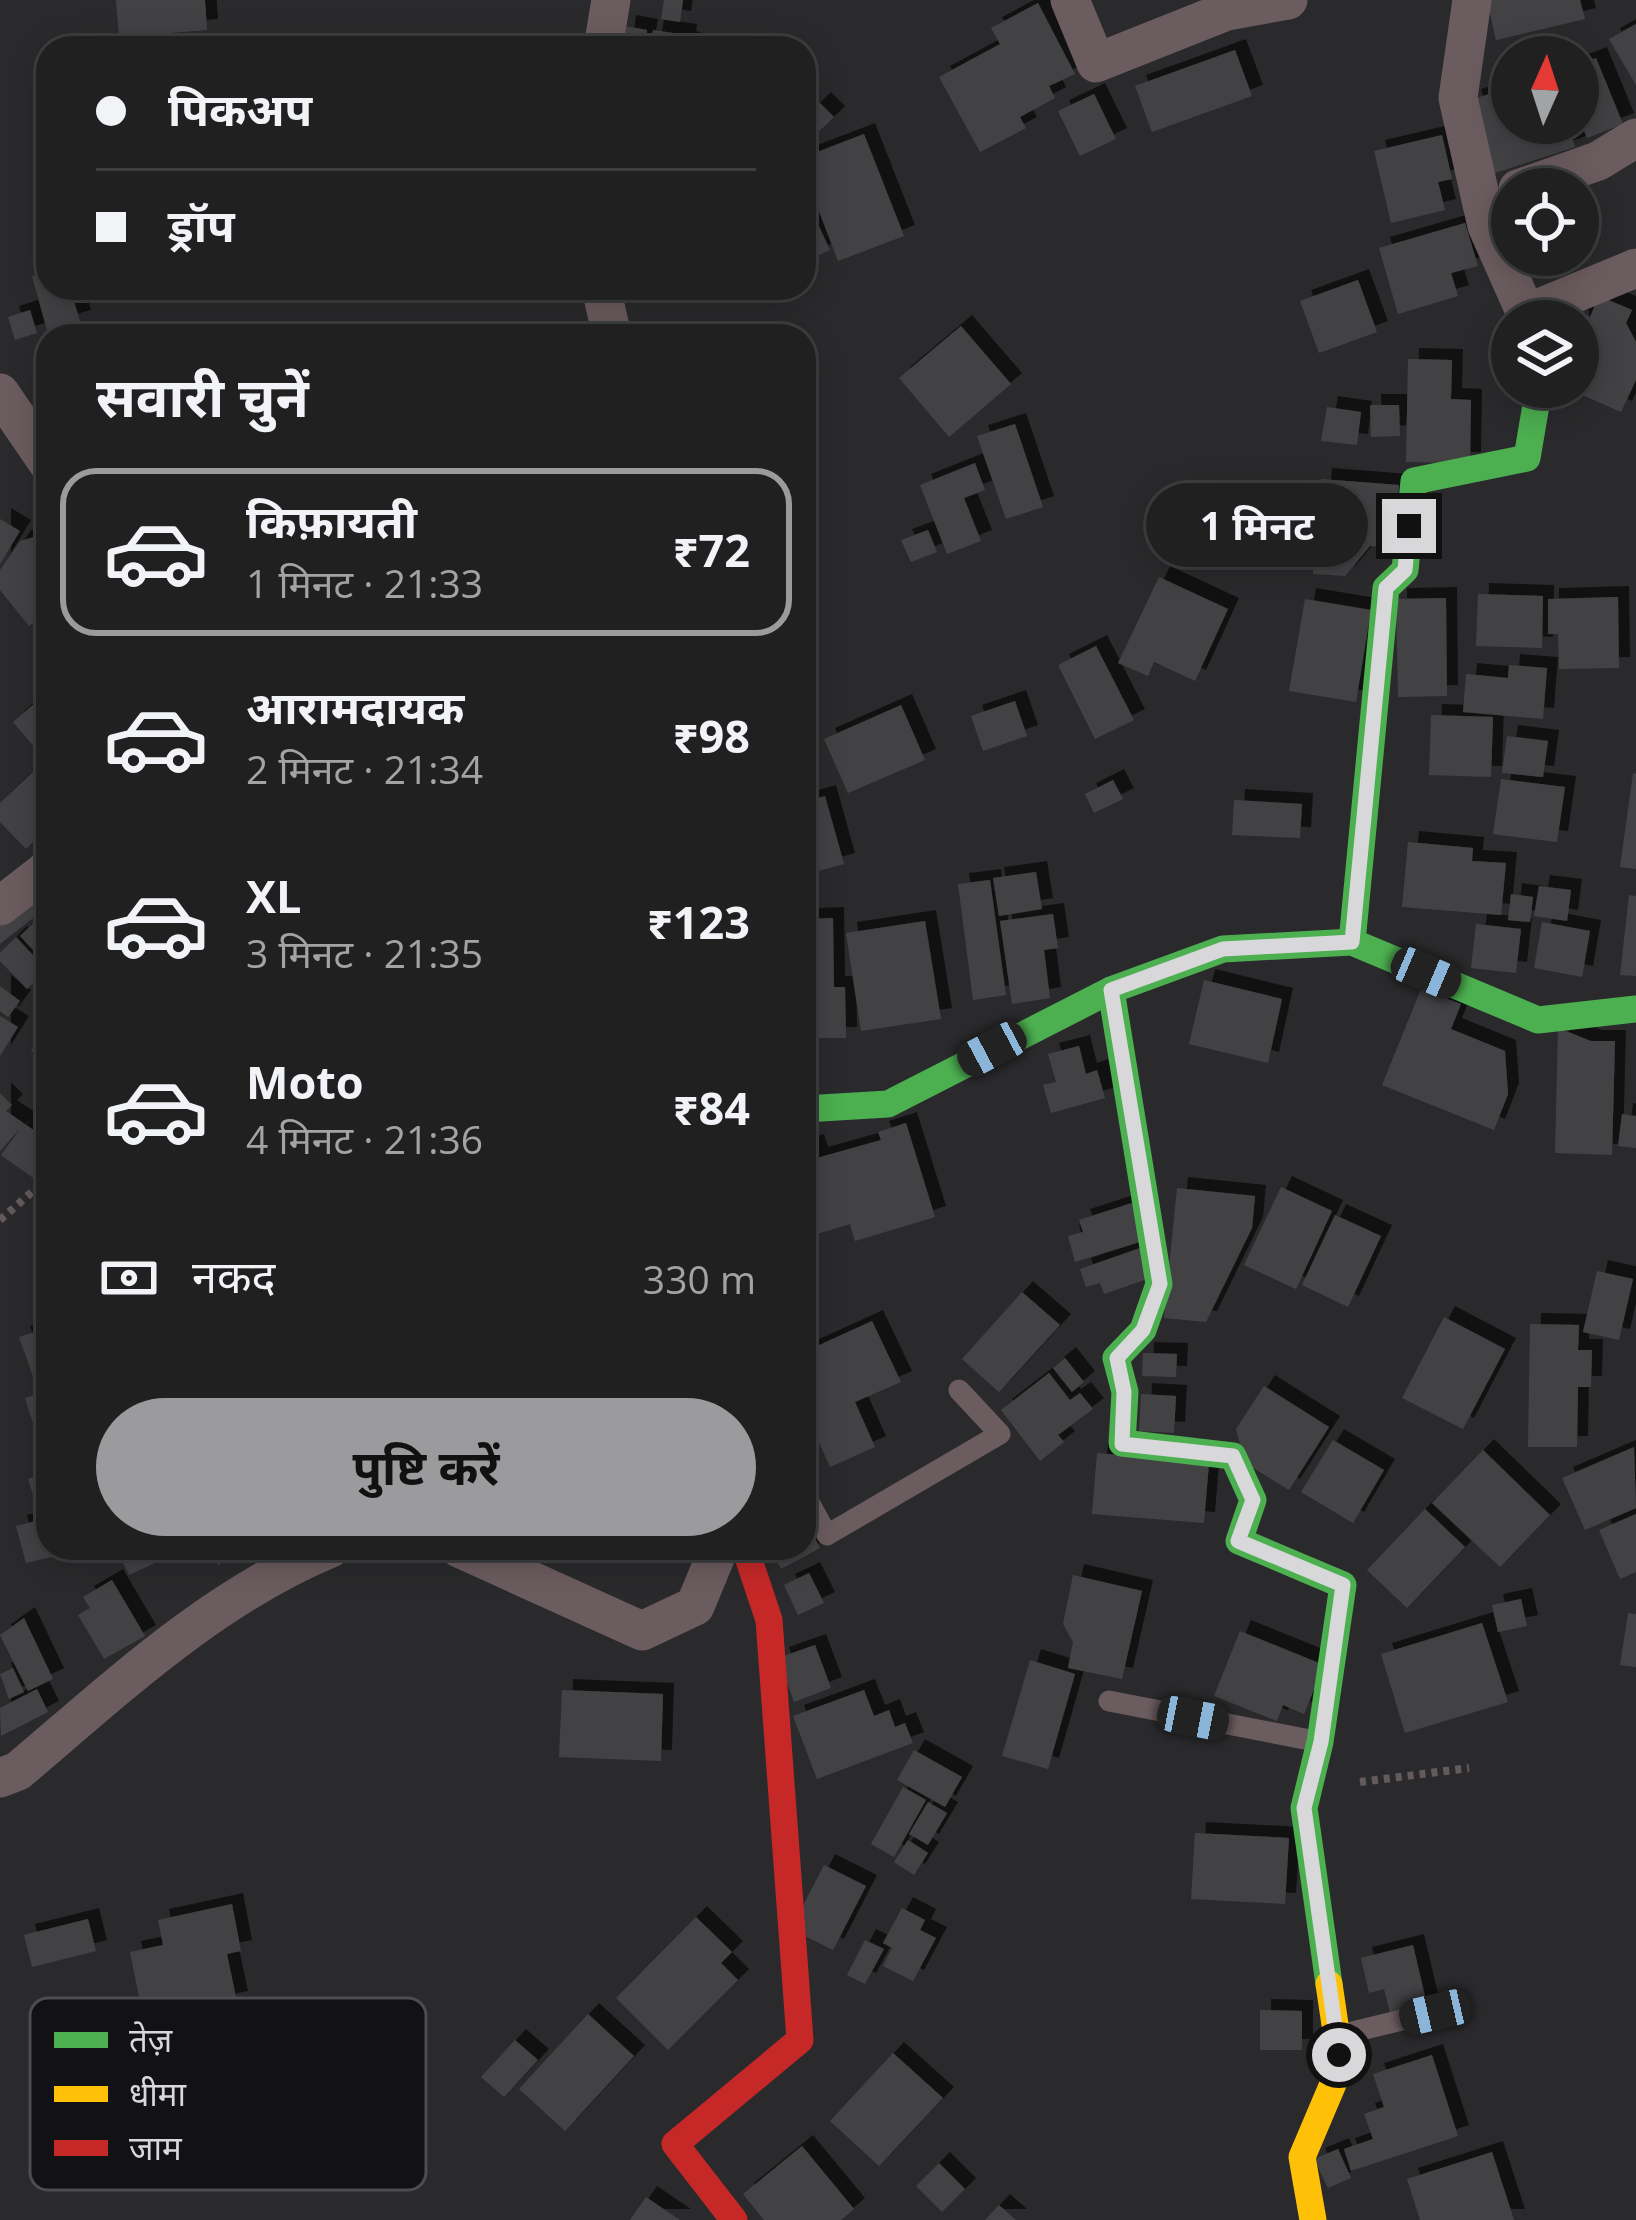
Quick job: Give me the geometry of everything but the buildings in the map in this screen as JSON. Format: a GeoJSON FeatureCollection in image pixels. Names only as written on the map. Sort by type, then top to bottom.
{"type":"FeatureCollection","features":[{"type":"Feature","properties":{"kind":"street"},"geometry":{"type":"LineString","coordinates":[[605,36],[611,0]]}},
{"type":"Feature","properties":{"kind":"street"},"geometry":{"type":"LineString","coordinates":[[1070,0],[1096,63],[1227,11],[1288,0]]}},
{"type":"Feature","properties":{"kind":"street"},"geometry":{"type":"LineString","coordinates":[[1472,0],[1458,98],[1492,168]]}},
{"type":"Feature","properties":{"kind":"street"},"geometry":{"type":"LineString","coordinates":[[1578,168],[1636,138]]}},
{"type":"Feature","properties":{"kind":"street"},"geometry":{"type":"LineString","coordinates":[[1571,300],[1636,268]]}},
{"type":"Feature","properties":{"kind":"street"},"geometry":{"type":"LineString","coordinates":[[0,393],[36,446]]}},
{"type":"Feature","properties":{"kind":"street"},"geometry":{"type":"LineString","coordinates":[[1352,942],[1386,588],[1405,570],[1414,481],[1527,458],[1535,408]]}},
{"type":"Feature","properties":{"kind":"street"},"geometry":{"type":"LineString","coordinates":[[0,907],[36,878]]}},
{"type":"Feature","properties":{"kind":"street"},"geometry":{"type":"LineString","coordinates":[[816,1108],[888,1104],[1111,990],[1223,949],[1352,942],[1538,1021],[1636,1009]]}},
{"type":"Feature","properties":{"kind":"street"},"geometry":{"type":"LineString","coordinates":[[1111,990],[1160,1284],[1143,1330],[1117,1358],[1124,1392],[1122,1444],[1233,1456],[1253,1500],[1238,1541],[1343,1585],[1321,1742],[1304,1808],[1341,2065],[1302,2157],[1313,2220]]}},
{"type":"Feature","properties":{"kind":"street"},"geometry":{"type":"LineString","coordinates":[[0,1778],[18,1771],[136,1670],[273,1572],[302,1560]]}},
{"type":"Feature","properties":{"kind":"street"},"geometry":{"type":"LineString","coordinates":[[486,1560],[643,1630],[695,1606],[714,1560]]}},
{"type":"Feature","properties":{"kind":"street"},"geometry":{"type":"LineString","coordinates":[[734,2220],[675,2144],[800,2040],[769,1620],[749,1560]]}},
{"type":"Feature","properties":{"kind":"lane"},"geometry":{"type":"LineString","coordinates":[[816,1515],[827,1535],[1000,1434],[958,1390]]}},
{"type":"Feature","properties":{"kind":"lane"},"geometry":{"type":"LineString","coordinates":[[1109,1701],[1321,1742]]}},
{"type":"Feature","properties":{"kind":"lane"},"geometry":{"type":"LineString","coordinates":[[1336,2036],[1435,2012]]}},
{"type":"Feature","properties":{"kind":"path"},"geometry":{"type":"LineString","coordinates":[[0,1220],[36,1188]]}},
{"type":"Feature","properties":{"kind":"path"},"geometry":{"type":"LineString","coordinates":[[1307,1796],[1390,1774],[1468,1768]]}},
{"type":"Feature","properties":{"kind":"traffic: fast"},"geometry":{"type":"LineString","coordinates":[[1352,942],[1386,588],[1405,570],[1414,481],[1527,458],[1535,408]]}},
{"type":"Feature","properties":{"kind":"traffic: fast"},"geometry":{"type":"LineString","coordinates":[[816,1108],[888,1104],[1111,990],[1223,949],[1352,942],[1538,1020],[1636,1009]]}},
{"type":"Feature","properties":{"kind":"traffic: fast"},"geometry":{"type":"LineString","coordinates":[[1111,990],[1159,1284],[1143,1330],[1116,1358],[1125,1392],[1122,1443],[1233,1456],[1253,1500],[1239,1541],[1343,1585],[1320,1742],[1304,1808],[1329,1984]]}},
{"type":"Feature","properties":{"kind":"traffic: slow"},"geometry":{"type":"LineString","coordinates":[[1313,2220],[1302,2157],[1341,2065],[1329,1984]]}},
{"type":"Feature","properties":{"kind":"traffic: jam"},"geometry":{"type":"LineString","coordinates":[[734,2220],[675,2144],[800,2040],[769,1620],[749,1560]]}},
{"type":"Feature","properties":{"kind":"route"},"geometry":{"type":"LineString","coordinates":[[1339,2055],[1304,1808],[1321,1742],[1343,1585],[1238,1541],[1253,1500],[1233,1456],[1122,1444],[1124,1392],[1117,1358],[1143,1330],[1160,1284],[1111,990],[1223,949],[1313,940],[1352,942],[1365,765],[1386,588],[1405,570],[1409,526]]}}]}
